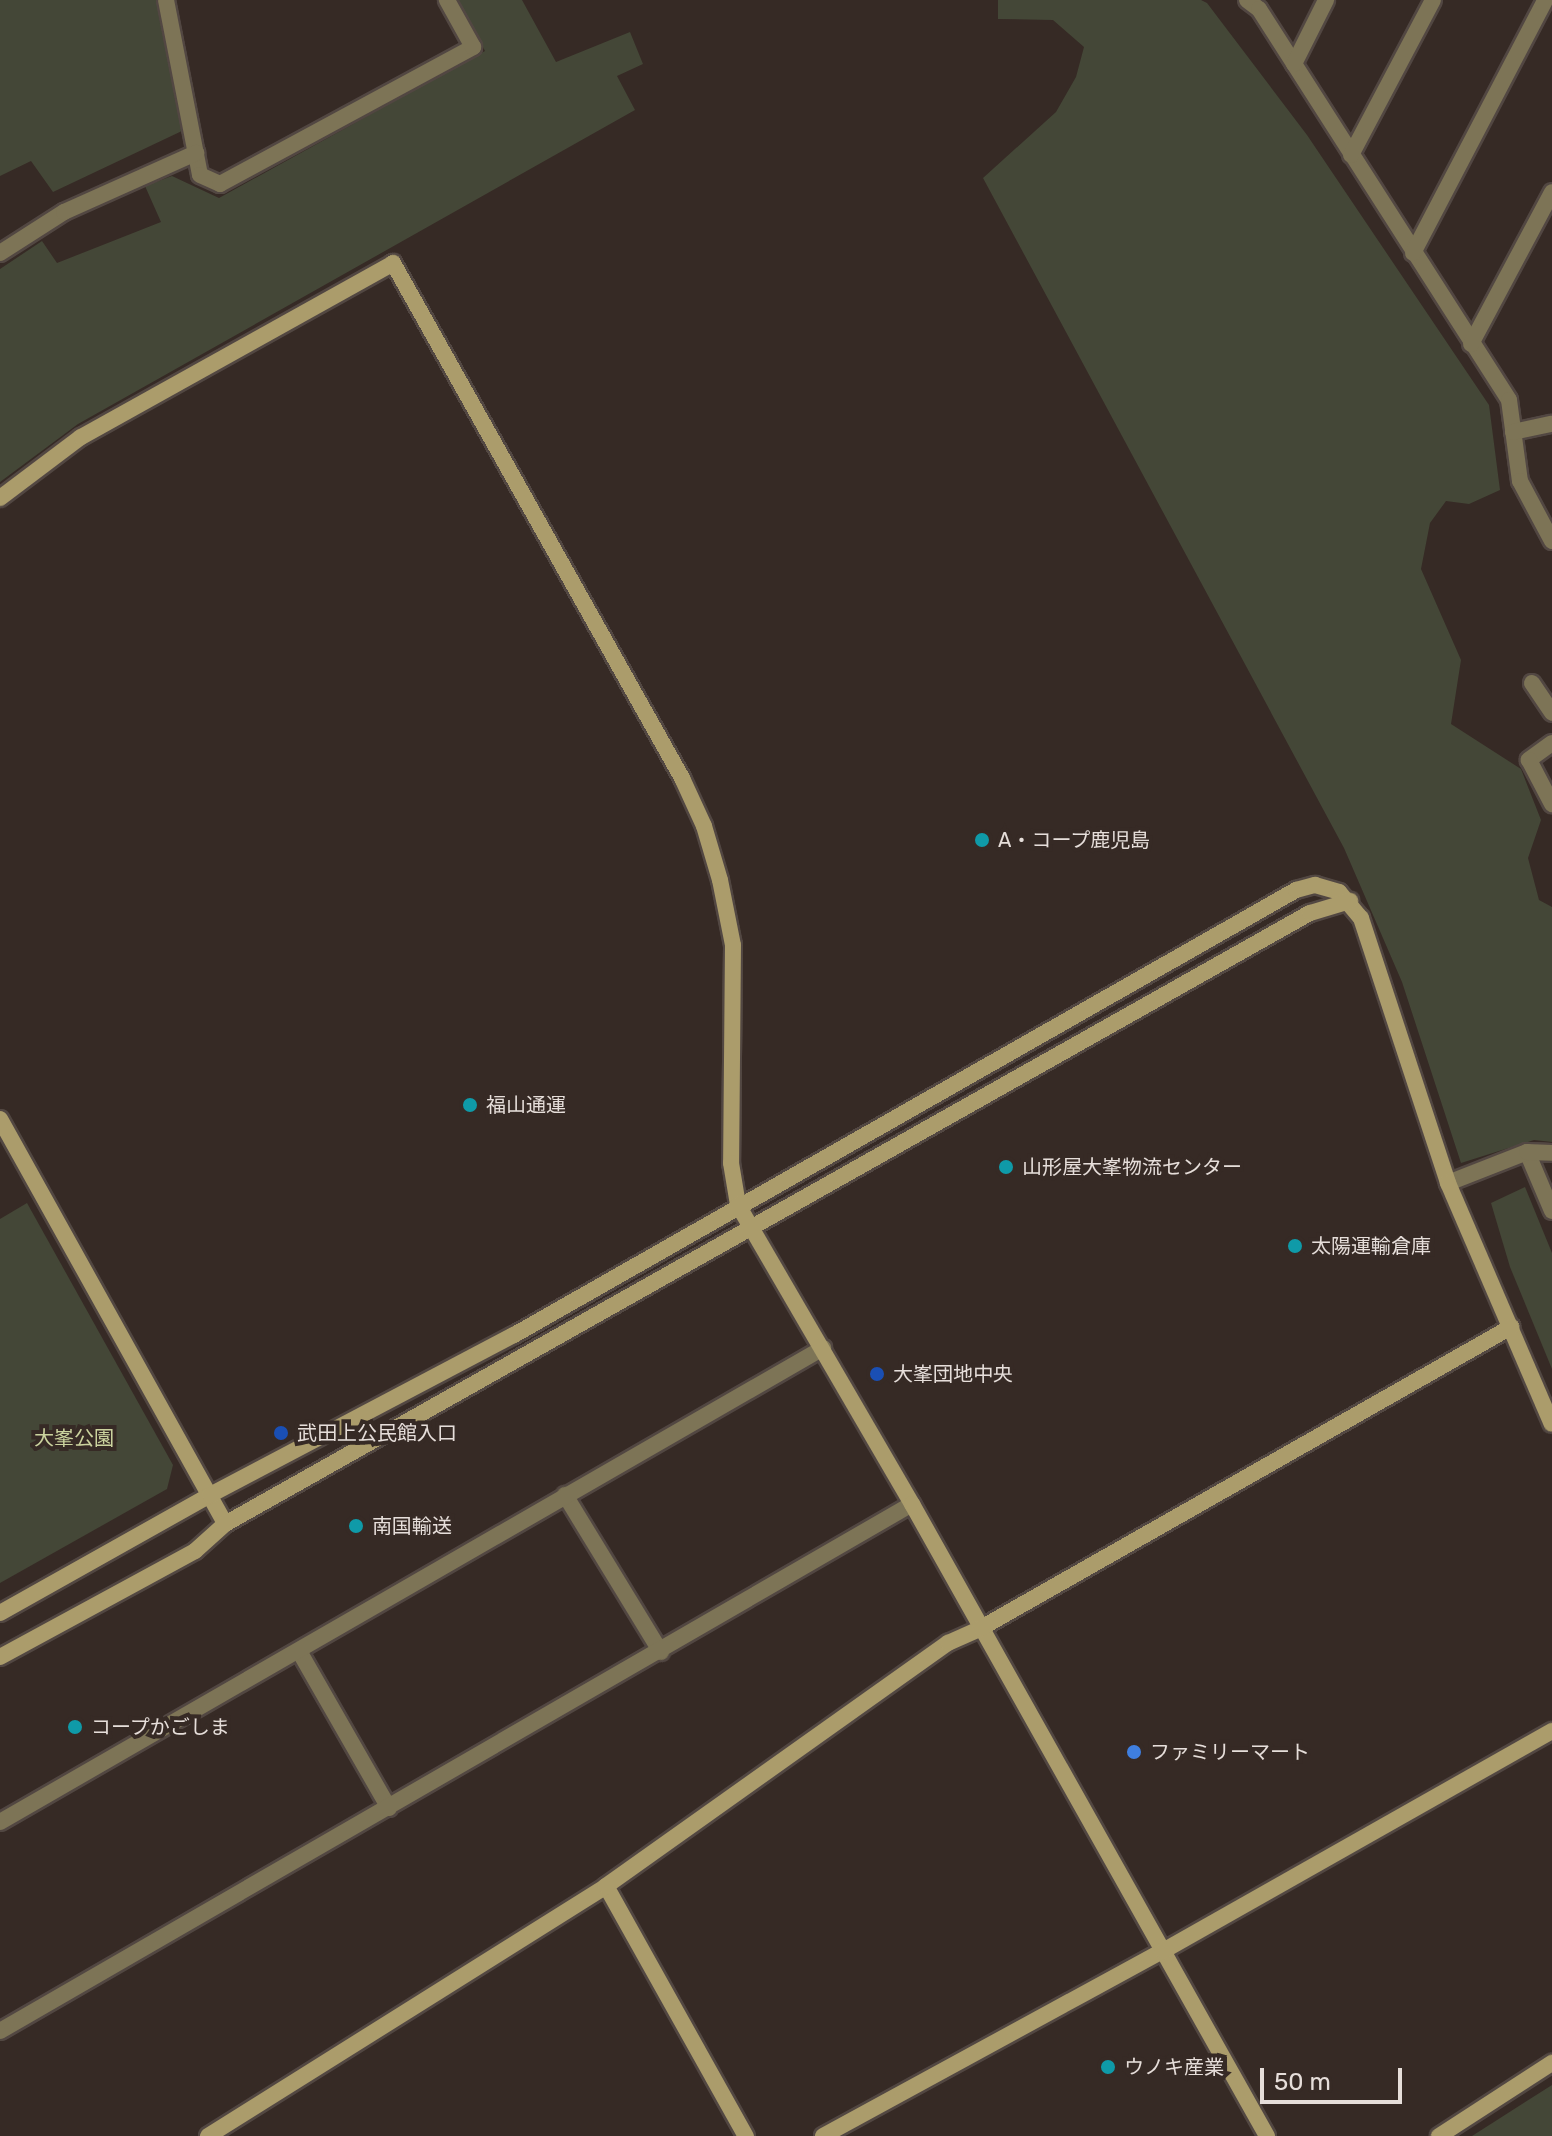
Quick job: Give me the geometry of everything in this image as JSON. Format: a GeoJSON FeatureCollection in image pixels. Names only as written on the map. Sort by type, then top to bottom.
{"type":"FeatureCollection","features":[{"type":"Feature","properties":{"kind":"street"},"geometry":{"type":"LineString","coordinates":[[166,0],[200,175],[220,184],[473,47],[447,0]]}},
{"type":"Feature","properties":{"kind":"street"},"geometry":{"type":"LineString","coordinates":[[1247,0],[1259,9],[1509,400],[1520,481],[1552,541]]}},
{"type":"Feature","properties":{"kind":"street"},"geometry":{"type":"LineString","coordinates":[[1294,64],[1326,0]]}},
{"type":"Feature","properties":{"kind":"street"},"geometry":{"type":"LineString","coordinates":[[1351,155],[1433,0]]}},
{"type":"Feature","properties":{"kind":"street"},"geometry":{"type":"LineString","coordinates":[[1413,253],[1545,0]]}},
{"type":"Feature","properties":{"kind":"street"},"geometry":{"type":"LineString","coordinates":[[0,253],[64,212],[196,153]]}},
{"type":"Feature","properties":{"kind":"street"},"geometry":{"type":"LineString","coordinates":[[1471,344],[1552,192]]}},
{"type":"Feature","properties":{"kind":"street"},"geometry":{"type":"LineString","coordinates":[[0,498],[81,437],[393,263],[682,778],[704,826],[720,880],[733,945],[731,1163],[738,1205],[912,1504],[1267,2136]]}},
{"type":"Feature","properties":{"kind":"street"},"geometry":{"type":"LineString","coordinates":[[1513,432],[1552,424]]}},
{"type":"Feature","properties":{"kind":"street"},"geometry":{"type":"LineString","coordinates":[[1532,683],[1552,713]]}},
{"type":"Feature","properties":{"kind":"street"},"geometry":{"type":"LineString","coordinates":[[1552,743],[1529,760],[1552,804]]}},
{"type":"Feature","properties":{"kind":"street"},"geometry":{"type":"LineString","coordinates":[[0,1613],[210,1495],[514,1335],[1296,890],[1315,885],[1339,892],[1350,901],[1361,918],[1448,1183],[1552,1424]]}},
{"type":"Feature","properties":{"kind":"street"},"geometry":{"type":"LineString","coordinates":[[0,1657],[195,1551],[225,1524],[1310,913],[1350,901]]}},
{"type":"Feature","properties":{"kind":"street"},"geometry":{"type":"LineString","coordinates":[[0,1119],[225,1524]]}},
{"type":"Feature","properties":{"kind":"street"},"geometry":{"type":"LineString","coordinates":[[1448,1183],[1527,1152],[1552,1153]]}},
{"type":"Feature","properties":{"kind":"street"},"geometry":{"type":"LineString","coordinates":[[1527,1152],[1552,1211]]}},
{"type":"Feature","properties":{"kind":"street"},"geometry":{"type":"LineString","coordinates":[[208,2136],[606,1886],[948,1643],[981,1628],[1511,1327]]}},
{"type":"Feature","properties":{"kind":"street"},"geometry":{"type":"LineString","coordinates":[[0,1822],[823,1348]]}},
{"type":"Feature","properties":{"kind":"street"},"geometry":{"type":"LineString","coordinates":[[565,1495],[661,1652]]}},
{"type":"Feature","properties":{"kind":"street"},"geometry":{"type":"LineString","coordinates":[[0,2031],[661,1652],[912,1504]]}},
{"type":"Feature","properties":{"kind":"street"},"geometry":{"type":"LineString","coordinates":[[299,1651],[389,1808]]}},
{"type":"Feature","properties":{"kind":"street"},"geometry":{"type":"LineString","coordinates":[[823,2136],[1163,1951],[1552,1731]]}},
{"type":"Feature","properties":{"kind":"street"},"geometry":{"type":"LineString","coordinates":[[606,1886],[746,2136]]}},
{"type":"Feature","properties":{"kind":"street"},"geometry":{"type":"LineString","coordinates":[[1447,2133],[1552,2063]]}},
{"type":"Feature","properties":{"kind":"green space"},"geometry":{"type":"Polygon","coordinates":[[[0,0],[158,0],[184,130],[53,192],[31,161],[0,176],[0,0]]]}},
{"type":"Feature","properties":{"kind":"green space"},"geometry":{"type":"Polygon","coordinates":[[[458,0],[522,0],[556,62],[630,32],[643,64],[617,76],[635,110],[78,424],[0,482],[0,269],[42,241],[57,263],[161,222],[145,186],[172,176],[219,198],[485,51],[458,0]]]}},
{"type":"Feature","properties":{"kind":"green space"},"geometry":{"type":"Polygon","coordinates":[[[998,0],[1201,0],[1207,3],[1307,135],[1489,405],[1500,490],[1469,504],[1446,501],[1430,523],[1421,569],[1461,660],[1451,724],[1521,769],[1541,820],[1528,858],[1539,900],[1552,907],[1552,1142],[1534,1140],[1461,1163],[1402,982],[1344,848],[983,178],[1056,112],[1076,77],[1084,47],[1053,20],[998,19],[998,0]]]}},
{"type":"Feature","properties":{"kind":"green space"},"geometry":{"type":"Polygon","coordinates":[[[1525,1187],[1552,1253],[1552,1369],[1510,1267],[1491,1203],[1525,1187]]]}},
{"type":"Feature","properties":{"kind":"green space","name":"大峯公園"},"geometry":{"type":"Polygon","coordinates":[[[27,1203],[173,1465],[167,1489],[0,1583],[0,1219],[27,1203]]]}},
{"type":"Feature","properties":{"kind":"green space"},"geometry":{"type":"Polygon","coordinates":[[[1552,2085],[1552,2136],[1472,2136],[1552,2085]]]}},
{"type":"Feature","properties":{"kind":"place","name":"A・コープ鹿児島"},"geometry":{"type":"Point","coordinates":[982,840]}},
{"type":"Feature","properties":{"kind":"place","name":"福山通運"},"geometry":{"type":"Point","coordinates":[470,1105]}},
{"type":"Feature","properties":{"kind":"place","name":"山形屋大峯物流センター"},"geometry":{"type":"Point","coordinates":[1006,1167]}},
{"type":"Feature","properties":{"kind":"place","name":"太陽運輸倉庫"},"geometry":{"type":"Point","coordinates":[1295,1246]}},
{"type":"Feature","properties":{"kind":"place","name":"大峯団地中央"},"geometry":{"type":"Point","coordinates":[877,1374]}},
{"type":"Feature","properties":{"kind":"place","name":"武田上公民館入口"},"geometry":{"type":"Point","coordinates":[281,1433]}},
{"type":"Feature","properties":{"kind":"place","name":"南国輸送"},"geometry":{"type":"Point","coordinates":[356,1526]}},
{"type":"Feature","properties":{"kind":"place","name":"コープかごしま"},"geometry":{"type":"Point","coordinates":[75,1727]}},
{"type":"Feature","properties":{"kind":"place","name":"ファミリーマート"},"geometry":{"type":"Point","coordinates":[1134,1752]}},
{"type":"Feature","properties":{"kind":"place","name":"ウノキ産業"},"geometry":{"type":"Point","coordinates":[1108,2067]}}]}
